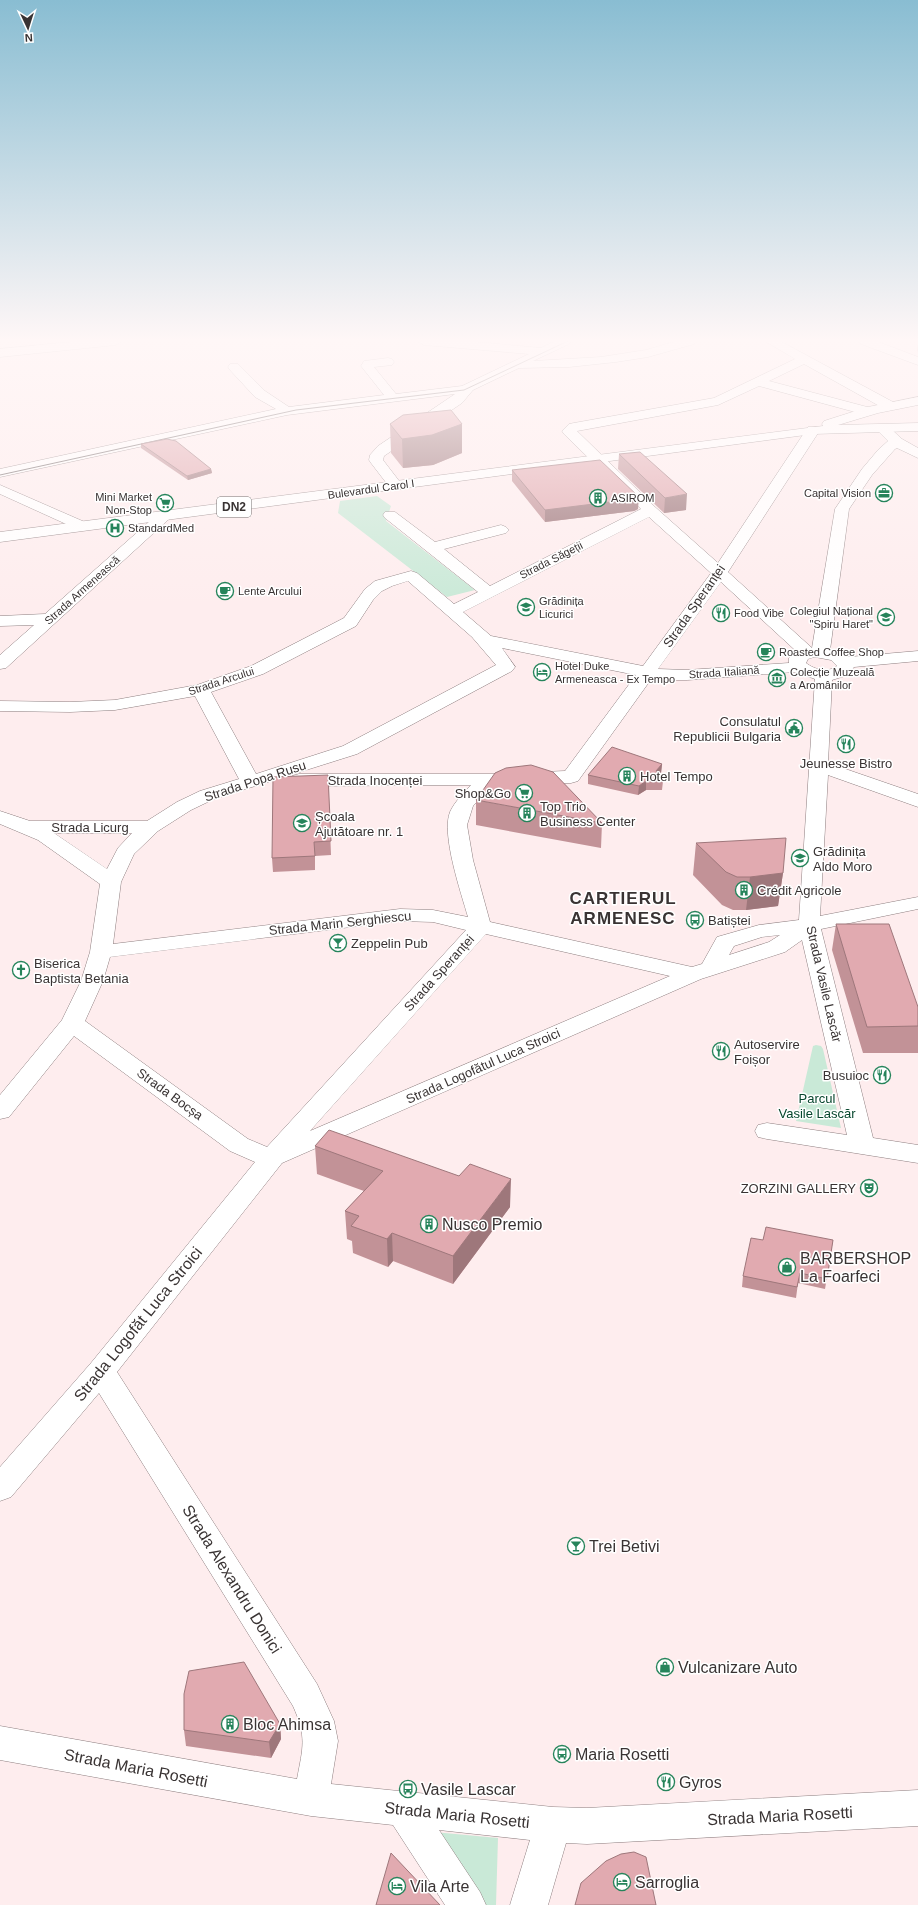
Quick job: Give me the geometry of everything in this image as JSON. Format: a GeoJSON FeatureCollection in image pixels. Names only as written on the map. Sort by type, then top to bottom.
{"type":"FeatureCollection","features":[{"type":"Feature","properties":{"kind":"street"},"geometry":{"type":"LineString","coordinates":[[0,473],[200,430]]}},
{"type":"Feature","properties":{"kind":"street"},"geometry":{"type":"LineString","coordinates":[[393,481],[376,460],[377,456],[383,449],[408,430]]}},
{"type":"Feature","properties":{"kind":"street"},"geometry":{"type":"LineString","coordinates":[[570,430],[596,459],[650,510],[720,572],[809,657],[836,656],[845,663],[918,656]]}},
{"type":"Feature","properties":{"kind":"street","name":"Bulevardul Carol I"},"geometry":{"type":"LineString","coordinates":[[4,539],[82,526],[164,516],[393,481],[596,459],[813,430]]}},
{"type":"Feature","properties":{"kind":"street","name":"DN2"},"geometry":{"type":"LineString","coordinates":[[813,430],[820,430]]}},
{"type":"Feature","properties":{"kind":"street","name":"Strada Speranței"},"geometry":{"type":"LineString","coordinates":[[272,1158],[481,927],[463,860],[457,825],[460,812],[471,796],[479,788],[500,779],[571,777],[720,572],[813,430]]}},
{"type":"Feature","properties":{"kind":"street"},"geometry":{"type":"LineString","coordinates":[[885,430],[898,442],[918,454]]}},
{"type":"Feature","properties":{"kind":"street"},"geometry":{"type":"LineString","coordinates":[[845,663],[846,667],[839,673],[824,675],[807,672],[842,509],[885,449],[898,442]]}},
{"type":"Feature","properties":{"kind":"street"},"geometry":{"type":"LineString","coordinates":[[0,489],[82,526]]}},
{"type":"Feature","properties":{"kind":"street","name":"Strada Săgeții"},"geometry":{"type":"LineString","coordinates":[[453,611],[650,510]]}},
{"type":"Feature","properties":{"kind":"street"},"geometry":{"type":"LineString","coordinates":[[390,515],[488,592]]}},
{"type":"Feature","properties":{"kind":"street","name":"Strada Armenească"},"geometry":{"type":"LineString","coordinates":[[0,664],[164,516]]}},
{"type":"Feature","properties":{"kind":"street"},"geometry":{"type":"LineString","coordinates":[[431,548],[501,530]]}},
{"type":"Feature","properties":{"kind":"street","name":"Strada Arcului"},"geometry":{"type":"LineString","coordinates":[[0,706],[70,707],[115,705],[201,690],[257,670],[350,622],[360,611],[372,591],[389,582],[411,576],[453,611]]}},
{"type":"Feature","properties":{"kind":"street"},"geometry":{"type":"LineString","coordinates":[[453,611],[485,640]]}},
{"type":"Feature","properties":{"kind":"street"},"geometry":{"type":"LineString","coordinates":[[0,621],[49,619]]}},
{"type":"Feature","properties":{"kind":"street","name":"Strada Italiană"},"geometry":{"type":"LineString","coordinates":[[485,640],[647,673],[687,675],[809,657]]}},
{"type":"Feature","properties":{"kind":"street","name":"Strada Popa Rusu"},"geometry":{"type":"LineString","coordinates":[[0,1111],[72,1023],[92,981],[101,952],[111,882],[125,852],[137,839],[151,827],[184,806],[207,795],[350,750],[506,668],[495,650],[485,640]]}},
{"type":"Feature","properties":{"kind":"street","name":"Strada Vasile Lascăr"},"geometry":{"type":"LineString","coordinates":[[824,675],[809,925],[862,1146]]}},
{"type":"Feature","properties":{"kind":"street"},"geometry":{"type":"LineString","coordinates":[[201,690],[250,781]]}},
{"type":"Feature","properties":{"kind":"street"},"geometry":{"type":"LineString","coordinates":[[350,750],[332,765],[336,774],[363,780]]}},
{"type":"Feature","properties":{"kind":"street"},"geometry":{"type":"LineString","coordinates":[[819,766],[918,801]]}},
{"type":"Feature","properties":{"kind":"street","name":"Strada Inocenței"},"geometry":{"type":"LineString","coordinates":[[250,781],[500,779]]}},
{"type":"Feature","properties":{"kind":"street","name":"Strada Licurg"},"geometry":{"type":"LineString","coordinates":[[0,817],[28,827],[67,849],[111,882]]}},
{"type":"Feature","properties":{"kind":"street","name":"Strada Licurg"},"geometry":{"type":"LineString","coordinates":[[28,827],[151,827]]}},
{"type":"Feature","properties":{"kind":"street"},"geometry":{"type":"LineString","coordinates":[[702,972],[725,942],[760,931],[809,925],[918,903]]}},
{"type":"Feature","properties":{"kind":"street","name":"Strada Marin Serghiescu"},"geometry":{"type":"LineString","coordinates":[[101,952],[400,915],[433,916],[702,972]]}},
{"type":"Feature","properties":{"kind":"street"},"geometry":{"type":"LineString","coordinates":[[702,972],[777,947],[809,925]]}},
{"type":"Feature","properties":{"kind":"street","name":"Strada Logofătul Luca Stroici"},"geometry":{"type":"LineString","coordinates":[[272,1158],[702,972]]}},
{"type":"Feature","properties":{"kind":"street","name":"Strada Bocșa"},"geometry":{"type":"LineString","coordinates":[[72,1023],[239,1145],[256,1153],[272,1158]]}},
{"type":"Feature","properties":{"kind":"street"},"geometry":{"type":"LineString","coordinates":[[767,1131],[918,1154]]}},
{"type":"Feature","properties":{"kind":"street","name":"Strada Logofăt Luca Stroici"},"geometry":{"type":"LineString","coordinates":[[0,1488],[101,1371],[272,1158]]}},
{"type":"Feature","properties":{"kind":"street","name":"Strada Alexandru Donici"},"geometry":{"type":"LineString","coordinates":[[101,1371],[305,1695],[317,1721],[321,1741],[311,1799]]}},
{"type":"Feature","properties":{"kind":"street","name":"Strada Maria Rosetti"},"geometry":{"type":"LineString","coordinates":[[0,1743],[311,1799],[553,1825],[587,1826],[918,1808]]}},
{"type":"Feature","properties":{"kind":"street"},"geometry":{"type":"LineString","coordinates":[[404,1810],[467,1905]]}},
{"type":"Feature","properties":{"kind":"street"},"geometry":{"type":"LineString","coordinates":[[529,1905],[553,1825]]}},
{"type":"Feature","properties":{"kind":"green space"},"geometry":{"type":"Polygon","coordinates":[[[377,496],[391,506],[386,521],[475,590],[447,597],[338,513],[340,501],[377,496]]]}},
{"type":"Feature","properties":{"kind":"green space","name":"Parcul Vasile Lascăr"},"geometry":{"type":"Polygon","coordinates":[[[813,1046],[821,1046],[823,1049],[841,1128],[796,1121],[813,1046]]]}},
{"type":"Feature","properties":{"kind":"green space"},"geometry":{"type":"Polygon","coordinates":[[[434,1832],[498,1838],[496,1905],[479,1905],[434,1832]]]}},
{"type":"Feature","properties":{"kind":"building"},"geometry":{"type":"Polygon","coordinates":[[[395,430],[446,430],[432,435],[402,439],[395,430]]]}},
{"type":"Feature","properties":{"kind":"building"},"geometry":{"type":"Polygon","coordinates":[[[167,439],[176,441],[211,469],[187,476],[141,444],[167,439]]]}},
{"type":"Feature","properties":{"kind":"building"},"geometry":{"type":"Polygon","coordinates":[[[640,452],[687,494],[665,498],[619,454],[640,452]]]}},
{"type":"Feature","properties":{"kind":"building"},"geometry":{"type":"Polygon","coordinates":[[[600,460],[639,497],[634,499],[545,510],[512,470],[600,460]]]}},
{"type":"Feature","properties":{"kind":"building","name":"Hotel Tempo"},"geometry":{"type":"Polygon","coordinates":[[[612,747],[662,764],[656,771],[663,781],[646,781],[639,786],[588,775],[612,747]]]}},
{"type":"Feature","properties":{"kind":"building"},"geometry":{"type":"Polygon","coordinates":[[[531,765],[553,772],[602,823],[476,800],[495,773],[506,768],[531,765]]]}},
{"type":"Feature","properties":{"kind":"building","name":"Școala Ajutătoare nr. 1"},"geometry":{"type":"Polygon","coordinates":[[[328,775],[331,841],[314,842],[315,856],[272,858],[273,777],[328,775]]]}},
{"type":"Feature","properties":{"kind":"building"},"geometry":{"type":"Polygon","coordinates":[[[786,838],[783,873],[750,877],[737,877],[726,872],[696,843],[786,838]]]}},
{"type":"Feature","properties":{"kind":"building"},"geometry":{"type":"Polygon","coordinates":[[[836,924],[889,924],[918,1007],[918,1026],[867,1027],[836,924]]]}},
{"type":"Feature","properties":{"kind":"building"},"geometry":{"type":"Polygon","coordinates":[[[329,1130],[459,1176],[470,1164],[511,1179],[453,1256],[392,1233],[387,1239],[351,1226],[359,1216],[345,1211],[383,1171],[315,1146],[329,1130]]]}},
{"type":"Feature","properties":{"kind":"building","name":"BARBERSHOP La Foarfeci"},"geometry":{"type":"Polygon","coordinates":[[[766,1227],[833,1240],[827,1279],[800,1273],[797,1287],[743,1276],[751,1238],[763,1240],[766,1227]]]}},
{"type":"Feature","properties":{"kind":"building","name":"Bloc Ahimsa"},"geometry":{"type":"Polygon","coordinates":[[[244,1662],[280,1724],[269,1742],[184,1730],[184,1694],[189,1671],[244,1662]]]}},
{"type":"Feature","properties":{"kind":"building","name":"Sarroglia"},"geometry":{"type":"Polygon","coordinates":[[[634,1852],[646,1857],[656,1905],[575,1905],[581,1883],[606,1861],[621,1854],[634,1852]]]}},
{"type":"Feature","properties":{"kind":"building"},"geometry":{"type":"Polygon","coordinates":[[[391,1853],[440,1905],[376,1905],[391,1853]]]}},
{"type":"Feature","properties":{"kind":"tram line"},"geometry":{"type":"LineString","coordinates":[[0,475],[205,430]]}},
{"type":"Feature","properties":{"kind":"place","name":"Capital Vision"},"geometry":{"type":"Point","coordinates":[884,493]}},
{"type":"Feature","properties":{"kind":"place","name":"ASIROM"},"geometry":{"type":"Point","coordinates":[598,498]}},
{"type":"Feature","properties":{"kind":"place","name":"Mini Market Non-Stop"},"geometry":{"type":"Point","coordinates":[165,503]}},
{"type":"Feature","properties":{"kind":"place","name":"StandardMed"},"geometry":{"type":"Point","coordinates":[115,528]}},
{"type":"Feature","properties":{"kind":"place","name":"Lente Arcului"},"geometry":{"type":"Point","coordinates":[225,591]}},
{"type":"Feature","properties":{"kind":"place","name":"Grădinița Licurici"},"geometry":{"type":"Point","coordinates":[526,607]}},
{"type":"Feature","properties":{"kind":"place","name":"Food Vibe"},"geometry":{"type":"Point","coordinates":[721,613]}},
{"type":"Feature","properties":{"kind":"place","name":"Colegiul Național \"Spiru Haret\""},"geometry":{"type":"Point","coordinates":[886,617]}},
{"type":"Feature","properties":{"kind":"place","name":"Roasted Coffee Shop"},"geometry":{"type":"Point","coordinates":[766,652]}},
{"type":"Feature","properties":{"kind":"place","name":"Hotel Duke Armeneasca - Ex Tempo"},"geometry":{"type":"Point","coordinates":[542,672]}},
{"type":"Feature","properties":{"kind":"place","name":"Colecție Muzeală a Aromânilor"},"geometry":{"type":"Point","coordinates":[777,678]}},
{"type":"Feature","properties":{"kind":"place","name":"Consulatul Republicii Bulgaria"},"geometry":{"type":"Point","coordinates":[794,728]}},
{"type":"Feature","properties":{"kind":"place","name":"Jeunesse Bistro"},"geometry":{"type":"Point","coordinates":[846,744]}},
{"type":"Feature","properties":{"kind":"place","name":"Hotel Tempo"},"geometry":{"type":"Point","coordinates":[627,776]}},
{"type":"Feature","properties":{"kind":"place","name":"Shop&Go"},"geometry":{"type":"Point","coordinates":[524,793]}},
{"type":"Feature","properties":{"kind":"place","name":"Top Trio Business Center"},"geometry":{"type":"Point","coordinates":[527,813]}},
{"type":"Feature","properties":{"kind":"place","name":"Școala Ajutătoare nr. 1"},"geometry":{"type":"Point","coordinates":[302,823]}},
{"type":"Feature","properties":{"kind":"place","name":"Grădinița Aldo Moro"},"geometry":{"type":"Point","coordinates":[800,858]}},
{"type":"Feature","properties":{"kind":"place","name":"Crédit Agricole"},"geometry":{"type":"Point","coordinates":[744,890]}},
{"type":"Feature","properties":{"kind":"place","name":"Batiștei"},"geometry":{"type":"Point","coordinates":[695,920]}},
{"type":"Feature","properties":{"kind":"place","name":"Zeppelin Pub"},"geometry":{"type":"Point","coordinates":[338,943]}},
{"type":"Feature","properties":{"kind":"place","name":"Biserica Baptista Betania"},"geometry":{"type":"Point","coordinates":[21,970]}},
{"type":"Feature","properties":{"kind":"place","name":"Autoservire Foișor"},"geometry":{"type":"Point","coordinates":[721,1051]}},
{"type":"Feature","properties":{"kind":"place","name":"Busuioc"},"geometry":{"type":"Point","coordinates":[882,1075]}},
{"type":"Feature","properties":{"kind":"place","name":"ZORZINI GALLERY"},"geometry":{"type":"Point","coordinates":[869,1188]}},
{"type":"Feature","properties":{"kind":"place","name":"Nusco Premio"},"geometry":{"type":"Point","coordinates":[429,1224]}},
{"type":"Feature","properties":{"kind":"place","name":"BARBERSHOP La Foarfeci"},"geometry":{"type":"Point","coordinates":[787,1267]}},
{"type":"Feature","properties":{"kind":"place","name":"Trei Betivi"},"geometry":{"type":"Point","coordinates":[576,1546]}},
{"type":"Feature","properties":{"kind":"place","name":"Vulcanizare Auto"},"geometry":{"type":"Point","coordinates":[665,1667]}},
{"type":"Feature","properties":{"kind":"place","name":"Bloc Ahimsa"},"geometry":{"type":"Point","coordinates":[230,1724]}},
{"type":"Feature","properties":{"kind":"place","name":"Maria Rosetti"},"geometry":{"type":"Point","coordinates":[562,1754]}},
{"type":"Feature","properties":{"kind":"place","name":"Gyros"},"geometry":{"type":"Point","coordinates":[666,1782]}},
{"type":"Feature","properties":{"kind":"place","name":"Vasile Lascar"},"geometry":{"type":"Point","coordinates":[408,1789]}},
{"type":"Feature","properties":{"kind":"place","name":"Sarroglia"},"geometry":{"type":"Point","coordinates":[622,1882]}},
{"type":"Feature","properties":{"kind":"place","name":"Vila Arte"},"geometry":{"type":"Point","coordinates":[397,1886]}},
{"type":"Feature","properties":{"kind":"district","name":"CARTIERUL ARMENESC"},"geometry":{"type":"Point","coordinates":[623,908]}}]}
